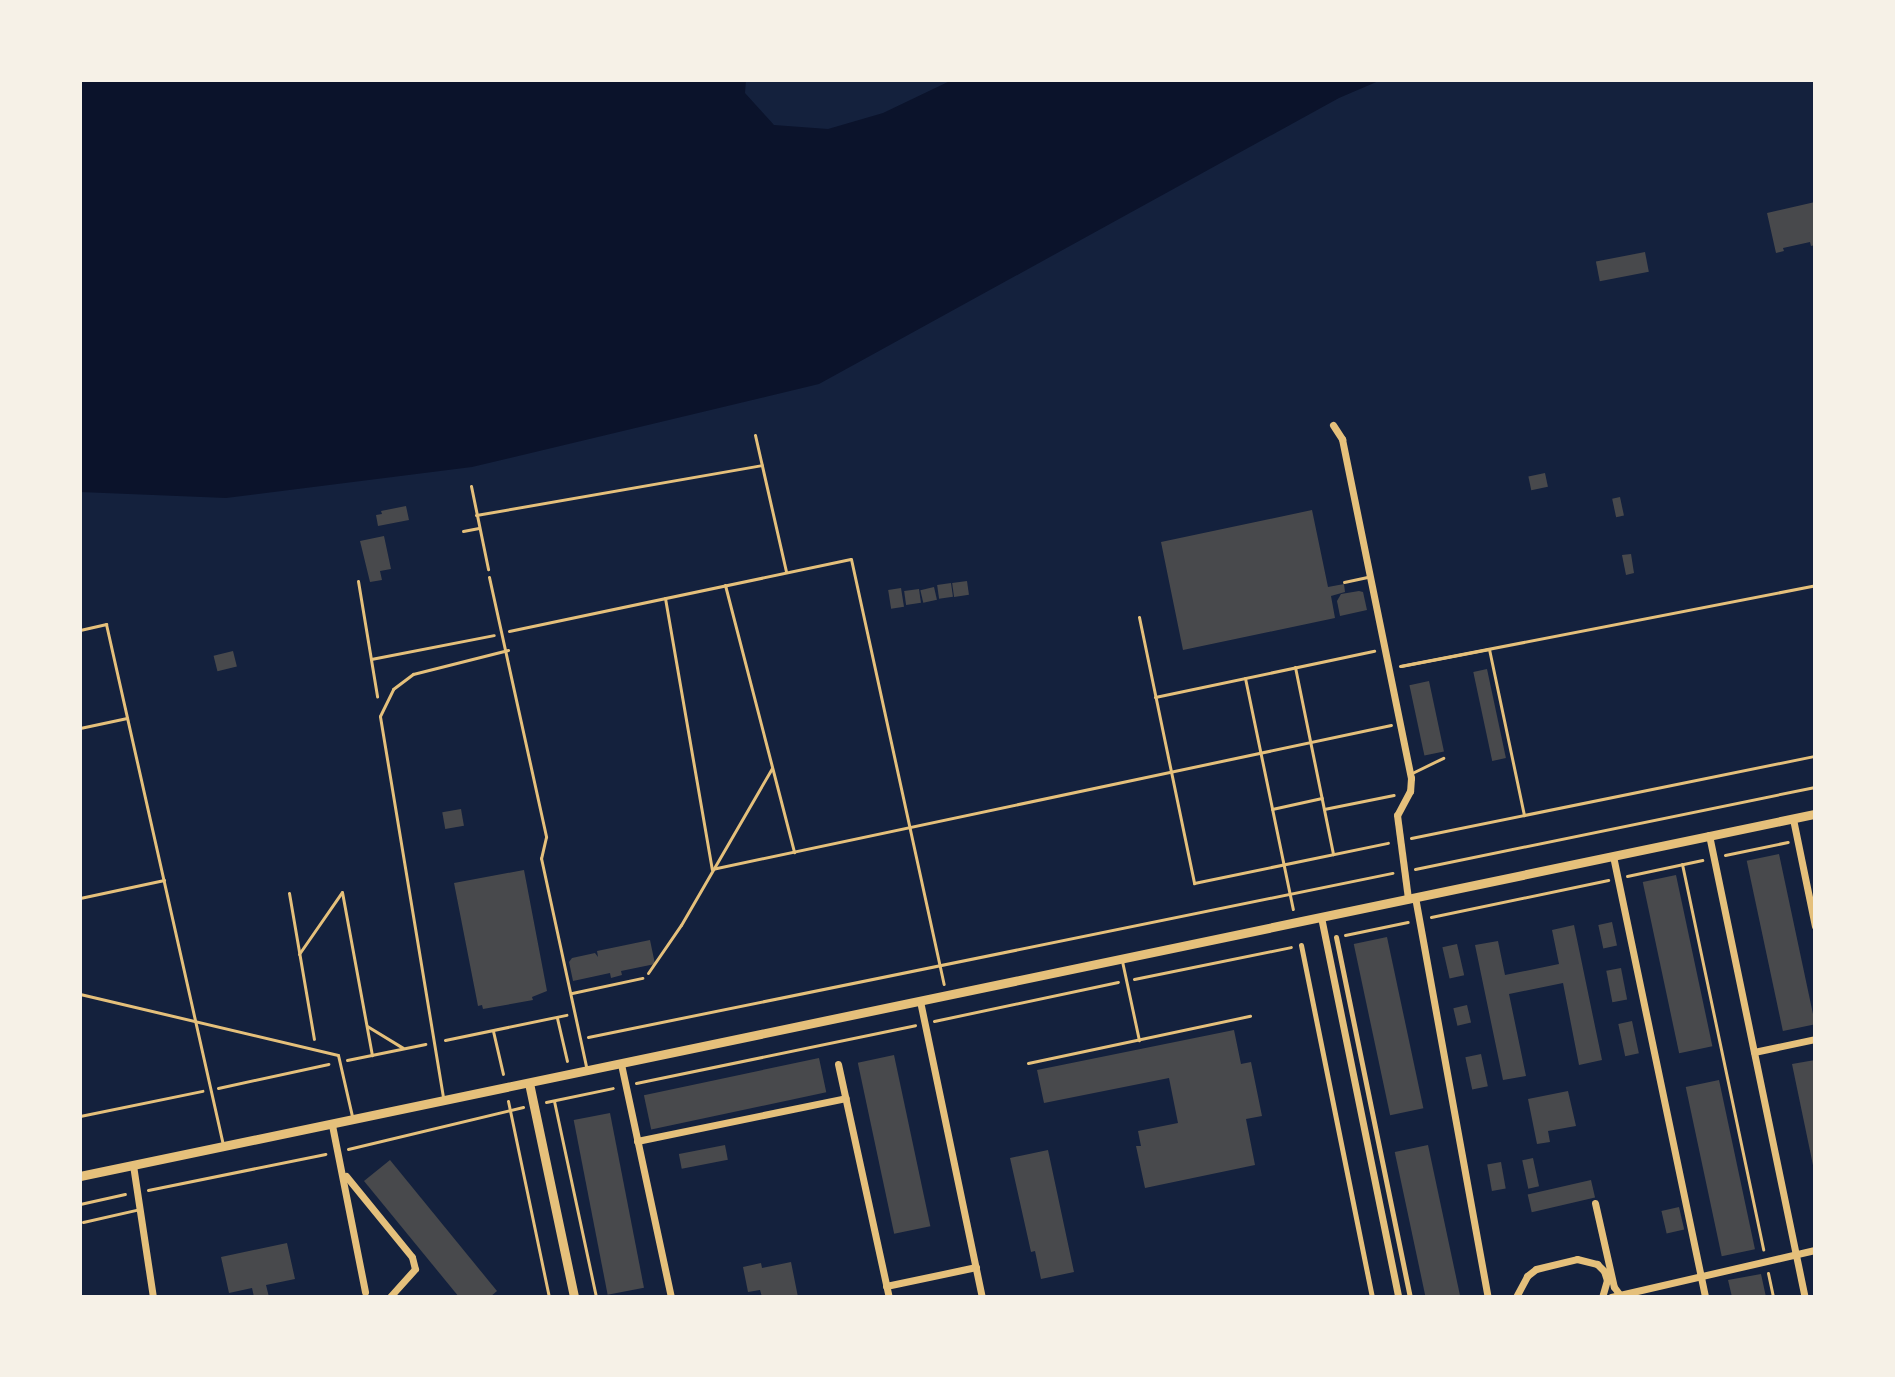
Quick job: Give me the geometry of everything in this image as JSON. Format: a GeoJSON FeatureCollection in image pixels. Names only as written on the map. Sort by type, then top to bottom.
{"type":"FeatureCollection","features":[{"type":"Feature","properties":{"kind":"street"},"geometry":{"type":"LineString","coordinates":[[1333,425],[1342,439],[1410,774],[1410,791],[1397,815],[1403,871],[1420,919],[1488,1297]]}},
{"type":"Feature","properties":{"kind":"street"},"geometry":{"type":"LineString","coordinates":[[80,1176],[1815,814]]}},
{"type":"Feature","properties":{"kind":"street"},"geometry":{"type":"LineString","coordinates":[[1793,819],[1815,926]]}},
{"type":"Feature","properties":{"kind":"street"},"geometry":{"type":"LineString","coordinates":[[1709,835],[1805,1297]]}},
{"type":"Feature","properties":{"kind":"street"},"geometry":{"type":"LineString","coordinates":[[1613,856],[1705,1297]]}},
{"type":"Feature","properties":{"kind":"street"},"geometry":{"type":"LineString","coordinates":[[1321,917],[1398,1297]]}},
{"type":"Feature","properties":{"kind":"street"},"geometry":{"type":"LineString","coordinates":[[1336,937],[1410,1297]]}},
{"type":"Feature","properties":{"kind":"street"},"geometry":{"type":"LineString","coordinates":[[1301,945],[1372,1297]]}},
{"type":"Feature","properties":{"kind":"street"},"geometry":{"type":"LineString","coordinates":[[920,1001],[982,1297]]}},
{"type":"Feature","properties":{"kind":"street"},"geometry":{"type":"LineString","coordinates":[[1754,1052],[1815,1039]]}},
{"type":"Feature","properties":{"kind":"street"},"geometry":{"type":"LineString","coordinates":[[621,1064],[671,1297]]}},
{"type":"Feature","properties":{"kind":"street"},"geometry":{"type":"LineString","coordinates":[[838,1064],[889,1297]]}},
{"type":"Feature","properties":{"kind":"street"},"geometry":{"type":"LineString","coordinates":[[529,1083],[574,1297]]}},
{"type":"Feature","properties":{"kind":"street"},"geometry":{"type":"LineString","coordinates":[[637,1141],[846,1098]]}},
{"type":"Feature","properties":{"kind":"street"},"geometry":{"type":"LineString","coordinates":[[332,1125],[365,1292]]}},
{"type":"Feature","properties":{"kind":"street"},"geometry":{"type":"LineString","coordinates":[[133,1165],[153,1297]]}},
{"type":"Feature","properties":{"kind":"street"},"geometry":{"type":"LineString","coordinates":[[343,1173],[412,1257],[415,1269],[390,1297]]}},
{"type":"Feature","properties":{"kind":"street"},"geometry":{"type":"LineString","coordinates":[[1595,1203],[1615,1296],[1815,1250]]}},
{"type":"Feature","properties":{"kind":"street"},"geometry":{"type":"LineString","coordinates":[[1516,1297],[1527,1276],[1536,1269],[1577,1259],[1597,1264],[1604,1271],[1607,1280],[1602,1297]]}},
{"type":"Feature","properties":{"kind":"street"},"geometry":{"type":"LineString","coordinates":[[886,1286],[976,1267]]}},
{"type":"Feature","properties":{"kind":"lane"},"geometry":{"type":"LineString","coordinates":[[489,577],[501,633],[508,650],[546,837],[541,858],[587,1071]]}},
{"type":"Feature","properties":{"kind":"lane"},"geometry":{"type":"LineString","coordinates":[[1344,582],[1371,577]]}},
{"type":"Feature","properties":{"kind":"lane"},"geometry":{"type":"LineString","coordinates":[[80,630],[106,624],[224,1146]]}},
{"type":"Feature","properties":{"kind":"lane"},"geometry":{"type":"LineString","coordinates":[[443,1101],[380,716],[393,689],[413,674],[508,650]]}},
{"type":"Feature","properties":{"kind":"lane"},"geometry":{"type":"LineString","coordinates":[[80,728],[127,718]]}},
{"type":"Feature","properties":{"kind":"lane"},"geometry":{"type":"LineString","coordinates":[[1410,774],[1443,758]]}},
{"type":"Feature","properties":{"kind":"lane"},"geometry":{"type":"LineString","coordinates":[[80,898],[164,880]]}},
{"type":"Feature","properties":{"kind":"lane"},"geometry":{"type":"LineString","coordinates":[[1122,958],[1139,1040]]}},
{"type":"Feature","properties":{"kind":"lane"},"geometry":{"type":"LineString","coordinates":[[570,994],[642,978]]}},
{"type":"Feature","properties":{"kind":"lane"},"geometry":{"type":"LineString","coordinates":[[80,994],[338,1055],[353,1119]]}},
{"type":"Feature","properties":{"kind":"lane"},"geometry":{"type":"LineString","coordinates":[[1028,1063],[1250,1016]]}},
{"type":"Feature","properties":{"kind":"lane"},"geometry":{"type":"LineString","coordinates":[[83,1222],[140,1209]]}},
{"type":"Feature","properties":{"kind":"path"},"geometry":{"type":"LineString","coordinates":[[755,435],[786,572]]}},
{"type":"Feature","properties":{"kind":"path"},"geometry":{"type":"LineString","coordinates":[[476,515],[762,465]]}},
{"type":"Feature","properties":{"kind":"path"},"geometry":{"type":"LineString","coordinates":[[471,486],[489,577]]}},
{"type":"Feature","properties":{"kind":"path"},"geometry":{"type":"LineString","coordinates":[[463,531],[479,528]]}},
{"type":"Feature","properties":{"kind":"path"},"geometry":{"type":"LineString","coordinates":[[371,659],[851,559],[947,995]]}},
{"type":"Feature","properties":{"kind":"path"},"geometry":{"type":"LineString","coordinates":[[358,581],[380,716]]}},
{"type":"Feature","properties":{"kind":"path"},"geometry":{"type":"LineString","coordinates":[[725,585],[794,852]]}},
{"type":"Feature","properties":{"kind":"path"},"geometry":{"type":"LineString","coordinates":[[1389,668],[1815,585]]}},
{"type":"Feature","properties":{"kind":"path"},"geometry":{"type":"LineString","coordinates":[[665,598],[712,869]]}},
{"type":"Feature","properties":{"kind":"path"},"geometry":{"type":"LineString","coordinates":[[1155,697],[1384,649]]}},
{"type":"Feature","properties":{"kind":"path"},"geometry":{"type":"LineString","coordinates":[[1389,668],[1489,649],[1524,815]]}},
{"type":"Feature","properties":{"kind":"path"},"geometry":{"type":"LineString","coordinates":[[1295,667],[1333,854]]}},
{"type":"Feature","properties":{"kind":"path"},"geometry":{"type":"LineString","coordinates":[[1245,678],[1295,922]]}},
{"type":"Feature","properties":{"kind":"path"},"geometry":{"type":"LineString","coordinates":[[712,869],[1398,724]]}},
{"type":"Feature","properties":{"kind":"path"},"geometry":{"type":"LineString","coordinates":[[642,978],[681,925],[772,768]]}},
{"type":"Feature","properties":{"kind":"path"},"geometry":{"type":"LineString","coordinates":[[580,1039],[1815,787]]}},
{"type":"Feature","properties":{"kind":"path"},"geometry":{"type":"LineString","coordinates":[[1324,809],[1410,791]]}},
{"type":"Feature","properties":{"kind":"path"},"geometry":{"type":"LineString","coordinates":[[1272,809],[1322,798]]}},
{"type":"Feature","properties":{"kind":"path"},"geometry":{"type":"LineString","coordinates":[[1336,937],[1797,840]]}},
{"type":"Feature","properties":{"kind":"path"},"geometry":{"type":"LineString","coordinates":[[1682,864],[1773,1297]]}},
{"type":"Feature","properties":{"kind":"path"},"geometry":{"type":"LineString","coordinates":[[299,954],[342,892],[372,1055]]}},
{"type":"Feature","properties":{"kind":"path"},"geometry":{"type":"LineString","coordinates":[[289,893],[318,1066]]}},
{"type":"Feature","properties":{"kind":"path"},"geometry":{"type":"LineString","coordinates":[[80,1204],[337,1152],[575,1096],[1301,945]]}},
{"type":"Feature","properties":{"kind":"path"},"geometry":{"type":"LineString","coordinates":[[80,1116],[574,1013]]}},
{"type":"Feature","properties":{"kind":"path"},"geometry":{"type":"LineString","coordinates":[[557,1017],[575,1096]]}},
{"type":"Feature","properties":{"kind":"path"},"geometry":{"type":"LineString","coordinates":[[367,1026],[403,1048]]}},
{"type":"Feature","properties":{"kind":"path"},"geometry":{"type":"LineString","coordinates":[[493,1030],[549,1297]]}},
{"type":"Feature","properties":{"kind":"path"},"geometry":{"type":"LineString","coordinates":[[554,1101],[596,1297]]}},
{"type":"Feature","properties":{"kind":"water"},"geometry":{"type":"Polygon","coordinates":[[[80,80],[746,80],[745,93],[774,125],[828,129],[883,113],[952,80],[1381,80],[1339,98],[819,384],[472,467],[226,498],[80,492],[80,80]]]}},
{"type":"Feature","properties":{"kind":"building"},"geometry":{"type":"Polygon","coordinates":[[[1815,202],[1815,245],[1811,246],[1810,242],[1783,248],[1784,251],[1776,253],[1767,213],[1815,202]]]}},
{"type":"Feature","properties":{"kind":"building"},"geometry":{"type":"Polygon","coordinates":[[[1645,252],[1649,272],[1600,281],[1596,262],[1645,252]]]}},
{"type":"Feature","properties":{"kind":"building"},"geometry":{"type":"Polygon","coordinates":[[[1545,473],[1548,487],[1531,490],[1528,477],[1545,473]]]}},
{"type":"Feature","properties":{"kind":"building"},"geometry":{"type":"Polygon","coordinates":[[[1620,497],[1624,516],[1616,517],[1612,499],[1620,497]]]}},
{"type":"Feature","properties":{"kind":"building"},"geometry":{"type":"Polygon","coordinates":[[[406,506],[409,520],[378,526],[376,515],[382,514],[381,511],[406,506]]]}},
{"type":"Feature","properties":{"kind":"building"},"geometry":{"type":"Polygon","coordinates":[[[1312,510],[1328,587],[1344,584],[1345,592],[1331,596],[1335,618],[1183,650],[1161,542],[1312,510]]]}},
{"type":"Feature","properties":{"kind":"building"},"geometry":{"type":"Polygon","coordinates":[[[384,536],[391,569],[380,571],[382,580],[370,582],[360,541],[384,536]]]}},
{"type":"Feature","properties":{"kind":"building"},"geometry":{"type":"Polygon","coordinates":[[[1631,554],[1634,573],[1626,575],[1622,555],[1631,554]]]}},
{"type":"Feature","properties":{"kind":"building"},"geometry":{"type":"Polygon","coordinates":[[[967,581],[969,595],[954,597],[952,583],[967,581]]]}},
{"type":"Feature","properties":{"kind":"building"},"geometry":{"type":"Polygon","coordinates":[[[951,583],[953,597],[939,599],[937,585],[951,583]]]}},
{"type":"Feature","properties":{"kind":"building"},"geometry":{"type":"Polygon","coordinates":[[[934,587],[937,600],[923,603],[920,590],[934,587]]]}},
{"type":"Feature","properties":{"kind":"building"},"geometry":{"type":"Polygon","coordinates":[[[901,588],[904,607],[891,609],[888,590],[901,588]]]}},
{"type":"Feature","properties":{"kind":"building"},"geometry":{"type":"Polygon","coordinates":[[[919,589],[921,603],[906,605],[904,591],[919,589]]]}},
{"type":"Feature","properties":{"kind":"building"},"geometry":{"type":"Polygon","coordinates":[[[1363,592],[1367,610],[1340,616],[1337,601],[1341,594],[1363,592]]]}},
{"type":"Feature","properties":{"kind":"building"},"geometry":{"type":"Polygon","coordinates":[[[233,651],[237,667],[217,671],[214,656],[233,651]]]}},
{"type":"Feature","properties":{"kind":"building"},"geometry":{"type":"Polygon","coordinates":[[[1487,669],[1506,758],[1492,761],[1473,672],[1487,669]]]}},
{"type":"Feature","properties":{"kind":"building"},"geometry":{"type":"Polygon","coordinates":[[[1429,681],[1444,751],[1424,756],[1409,685],[1429,681]]]}},
{"type":"Feature","properties":{"kind":"building"},"geometry":{"type":"Polygon","coordinates":[[[461,809],[464,826],[445,829],[442,812],[461,809]]]}},
{"type":"Feature","properties":{"kind":"building"},"geometry":{"type":"Polygon","coordinates":[[[1779,854],[1815,1023],[1783,1031],[1747,861],[1779,854]]]}},
{"type":"Feature","properties":{"kind":"building"},"geometry":{"type":"Polygon","coordinates":[[[524,870],[547,991],[532,997],[533,1000],[483,1009],[482,1005],[478,1006],[454,883],[524,870]]]}},
{"type":"Feature","properties":{"kind":"building"},"geometry":{"type":"Polygon","coordinates":[[[1676,875],[1712,1046],[1679,1053],[1643,882],[1676,875]]]}},
{"type":"Feature","properties":{"kind":"building"},"geometry":{"type":"Polygon","coordinates":[[[1612,922],[1617,945],[1603,948],[1598,925],[1612,922]]]}},
{"type":"Feature","properties":{"kind":"building"},"geometry":{"type":"Polygon","coordinates":[[[1574,925],[1602,1060],[1579,1065],[1563,983],[1509,994],[1526,1076],[1503,1080],[1475,945],[1498,941],[1505,975],[1559,964],[1552,930],[1574,925]]]}},
{"type":"Feature","properties":{"kind":"building"},"geometry":{"type":"Polygon","coordinates":[[[1387,937],[1423,1108],[1390,1115],[1354,944],[1387,937]]]}},
{"type":"Feature","properties":{"kind":"building"},"geometry":{"type":"Polygon","coordinates":[[[650,940],[655,964],[621,971],[622,975],[611,978],[610,973],[573,981],[569,962],[572,958],[595,953],[598,957],[597,951],[650,940]]]}},
{"type":"Feature","properties":{"kind":"building"},"geometry":{"type":"Polygon","coordinates":[[[1457,944],[1464,975],[1450,979],[1442,947],[1457,944]]]}},
{"type":"Feature","properties":{"kind":"building"},"geometry":{"type":"Polygon","coordinates":[[[1621,968],[1627,999],[1612,1002],[1606,971],[1621,968]]]}},
{"type":"Feature","properties":{"kind":"building"},"geometry":{"type":"Polygon","coordinates":[[[1467,1005],[1471,1023],[1457,1026],[1453,1008],[1467,1005]]]}},
{"type":"Feature","properties":{"kind":"building"},"geometry":{"type":"Polygon","coordinates":[[[1632,1021],[1639,1053],[1625,1056],[1618,1024],[1632,1021]]]}},
{"type":"Feature","properties":{"kind":"building"},"geometry":{"type":"Polygon","coordinates":[[[1234,1030],[1241,1064],[1251,1062],[1262,1116],[1246,1119],[1255,1165],[1145,1188],[1136,1146],[1141,1146],[1138,1131],[1178,1123],[1169,1078],[1044,1103],[1037,1070],[1234,1030]]]}},
{"type":"Feature","properties":{"kind":"building"},"geometry":{"type":"Polygon","coordinates":[[[1481,1054],[1488,1086],[1472,1090],[1465,1057],[1481,1054]]]}},
{"type":"Feature","properties":{"kind":"building"},"geometry":{"type":"Polygon","coordinates":[[[894,1055],[930,1226],[894,1234],[858,1063],[894,1055]]]}},
{"type":"Feature","properties":{"kind":"building"},"geometry":{"type":"Polygon","coordinates":[[[819,1058],[826,1092],[651,1129],[644,1095],[819,1058]]]}},
{"type":"Feature","properties":{"kind":"building"},"geometry":{"type":"Polygon","coordinates":[[[1815,1060],[1815,1169],[1814,1170],[1792,1064],[1815,1060]]]}},
{"type":"Feature","properties":{"kind":"building"},"geometry":{"type":"Polygon","coordinates":[[[1719,1080],[1755,1249],[1722,1256],[1686,1087],[1719,1080]]]}},
{"type":"Feature","properties":{"kind":"building"},"geometry":{"type":"Polygon","coordinates":[[[1568,1091],[1576,1126],[1548,1131],[1550,1142],[1537,1144],[1528,1099],[1568,1091]]]}},
{"type":"Feature","properties":{"kind":"building"},"geometry":{"type":"Polygon","coordinates":[[[610,1113],[644,1288],[608,1295],[574,1120],[610,1113]]]}},
{"type":"Feature","properties":{"kind":"building"},"geometry":{"type":"Polygon","coordinates":[[[725,1145],[728,1160],[682,1169],[679,1154],[725,1145]]]}},
{"type":"Feature","properties":{"kind":"building"},"geometry":{"type":"Polygon","coordinates":[[[1428,1145],[1460,1297],[1426,1297],[1395,1152],[1428,1145]]]}},
{"type":"Feature","properties":{"kind":"building"},"geometry":{"type":"Polygon","coordinates":[[[1048,1150],[1074,1272],[1041,1279],[1035,1251],[1031,1252],[1010,1158],[1048,1150]]]}},
{"type":"Feature","properties":{"kind":"building"},"geometry":{"type":"Polygon","coordinates":[[[1533,1158],[1539,1186],[1528,1189],[1522,1160],[1533,1158]]]}},
{"type":"Feature","properties":{"kind":"building"},"geometry":{"type":"Polygon","coordinates":[[[390,1160],[497,1291],[490,1297],[459,1297],[364,1181],[390,1160]]]}},
{"type":"Feature","properties":{"kind":"building"},"geometry":{"type":"Polygon","coordinates":[[[1501,1162],[1506,1189],[1492,1191],[1487,1164],[1501,1162]]]}},
{"type":"Feature","properties":{"kind":"building"},"geometry":{"type":"Polygon","coordinates":[[[1591,1180],[1595,1198],[1532,1212],[1528,1195],[1591,1180]]]}},
{"type":"Feature","properties":{"kind":"building"},"geometry":{"type":"Polygon","coordinates":[[[1679,1207],[1684,1229],[1667,1233],[1661,1211],[1679,1207]]]}},
{"type":"Feature","properties":{"kind":"building"},"geometry":{"type":"Polygon","coordinates":[[[287,1243],[295,1279],[266,1285],[269,1297],[254,1297],[252,1288],[229,1293],[221,1257],[287,1243]]]}},
{"type":"Feature","properties":{"kind":"building"},"geometry":{"type":"Polygon","coordinates":[[[791,1262],[798,1297],[762,1297],[760,1290],[748,1292],[743,1267],[761,1263],[762,1268],[791,1262]]]}},
{"type":"Feature","properties":{"kind":"building"},"geometry":{"type":"Polygon","coordinates":[[[1761,1274],[1766,1297],[1732,1297],[1728,1280],[1761,1274]]]}}]}
